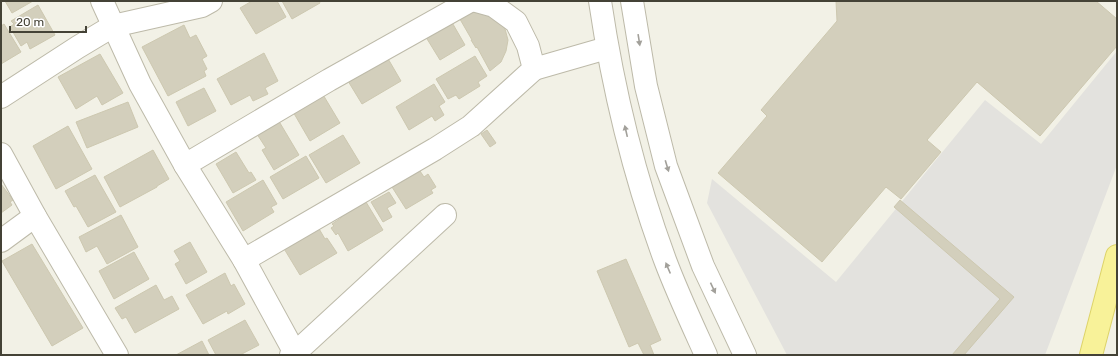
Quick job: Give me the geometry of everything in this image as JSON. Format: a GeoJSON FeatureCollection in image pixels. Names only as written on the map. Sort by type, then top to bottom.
{"type":"FeatureCollection","features":[{"type":"Feature","properties":{"kind":"main road"},"geometry":{"type":"LineString","coordinates":[[1091,355],[1117,256]]}},
{"type":"Feature","properties":{"kind":"street"},"geometry":{"type":"LineString","coordinates":[[102,1],[140,84],[185,165],[244,260],[294,354],[445,215]]}},
{"type":"Feature","properties":{"kind":"street"},"geometry":{"type":"LineString","coordinates":[[1,97],[113,26],[202,6],[211,1]]}},
{"type":"Feature","properties":{"kind":"street"},"geometry":{"type":"LineString","coordinates":[[185,165],[329,80],[470,1]]}},
{"type":"Feature","properties":{"kind":"street"},"geometry":{"type":"LineString","coordinates":[[476,1],[494,6],[516,22],[528,46],[534,68]]}},
{"type":"Feature","properties":{"kind":"street"},"geometry":{"type":"LineString","coordinates":[[600,1],[607,48],[632,157],[665,261],[706,355]]}},
{"type":"Feature","properties":{"kind":"street"},"geometry":{"type":"LineString","coordinates":[[632,1],[646,86],[666,166],[703,266],[745,355]]}},
{"type":"Feature","properties":{"kind":"street"},"geometry":{"type":"LineString","coordinates":[[244,260],[472,126],[534,68],[607,48]]}},
{"type":"Feature","properties":{"kind":"street"},"geometry":{"type":"LineString","coordinates":[[1,154],[35,216],[117,355]]}},
{"type":"Feature","properties":{"kind":"street"},"geometry":{"type":"LineString","coordinates":[[1,242],[35,216]]}},
{"type":"Feature","properties":{"kind":"shaded area"},"geometry":{"type":"Polygon","coordinates":[[[1117,51],[1117,165],[1045,355],[787,355],[707,203],[712,179],[836,282],[985,100],[1041,144],[1117,51]]]}},
{"type":"Feature","properties":{"kind":"building"},"geometry":{"type":"Polygon","coordinates":[[[5,1],[33,1],[12,13],[5,1]]]}},
{"type":"Feature","properties":{"kind":"building"},"geometry":{"type":"Polygon","coordinates":[[[252,1],[277,1],[286,17],[256,34],[240,8],[252,1]]]}},
{"type":"Feature","properties":{"kind":"building"},"geometry":{"type":"Polygon","coordinates":[[[282,1],[319,1],[320,3],[292,19],[282,1]]]}},
{"type":"Feature","properties":{"kind":"building"},"geometry":{"type":"Polygon","coordinates":[[[836,1],[1096,1],[1117,19],[1117,46],[1040,136],[977,82],[927,140],[941,152],[901,199],[886,187],[822,262],[718,173],[767,116],[761,110],[837,21],[836,1]]]}},
{"type":"Feature","properties":{"kind":"building"},"geometry":{"type":"Polygon","coordinates":[[[38,5],[55,35],[30,49],[27,42],[21,46],[10,27],[14,24],[11,21],[38,5]]]}},
{"type":"Feature","properties":{"kind":"building"},"geometry":{"type":"Polygon","coordinates":[[[479,9],[499,19],[505,29],[508,40],[506,51],[501,62],[490,71],[457,14],[479,9]]]}},
{"type":"Feature","properties":{"kind":"building"},"geometry":{"type":"Polygon","coordinates":[[[450,19],[465,45],[440,60],[424,34],[450,19]]]}},
{"type":"Feature","properties":{"kind":"building"},"geometry":{"type":"Polygon","coordinates":[[[4,24],[21,52],[1,64],[1,26],[4,24]]]}},
{"type":"Feature","properties":{"kind":"building"},"geometry":{"type":"Polygon","coordinates":[[[184,25],[190,38],[196,35],[207,56],[202,59],[207,69],[204,71],[206,76],[168,96],[142,47],[184,25]]]}},
{"type":"Feature","properties":{"kind":"building"},"geometry":{"type":"Polygon","coordinates":[[[264,53],[278,81],[265,88],[268,94],[253,101],[250,95],[231,105],[217,79],[264,53]]]}},
{"type":"Feature","properties":{"kind":"building"},"geometry":{"type":"Polygon","coordinates":[[[100,54],[123,93],[102,105],[97,96],[76,109],[58,77],[100,54]]]}},
{"type":"Feature","properties":{"kind":"building"},"geometry":{"type":"Polygon","coordinates":[[[475,56],[487,76],[478,82],[480,86],[459,99],[456,95],[448,99],[436,79],[475,56]]]}},
{"type":"Feature","properties":{"kind":"building"},"geometry":{"type":"Polygon","coordinates":[[[387,57],[401,81],[362,104],[348,81],[387,57]]]}},
{"type":"Feature","properties":{"kind":"building"},"geometry":{"type":"Polygon","coordinates":[[[434,84],[445,102],[439,106],[444,115],[435,121],[432,116],[409,130],[396,107],[434,84]]]}},
{"type":"Feature","properties":{"kind":"building"},"geometry":{"type":"Polygon","coordinates":[[[204,88],[216,111],[188,126],[176,102],[204,88]]]}},
{"type":"Feature","properties":{"kind":"building"},"geometry":{"type":"Polygon","coordinates":[[[322,93],[340,123],[310,141],[292,110],[322,93]]]}},
{"type":"Feature","properties":{"kind":"building"},"geometry":{"type":"Polygon","coordinates":[[[128,102],[138,127],[87,148],[76,122],[128,102]]]}},
{"type":"Feature","properties":{"kind":"building"},"geometry":{"type":"Polygon","coordinates":[[[277,118],[299,155],[274,170],[262,150],[266,148],[255,131],[277,118]]]}},
{"type":"Feature","properties":{"kind":"building"},"geometry":{"type":"Polygon","coordinates":[[[68,126],[92,169],[56,189],[33,146],[68,126]]]}},
{"type":"Feature","properties":{"kind":"building"},"geometry":{"type":"Polygon","coordinates":[[[487,130],[496,143],[490,147],[481,134],[487,130]]]}},
{"type":"Feature","properties":{"kind":"building"},"geometry":{"type":"Polygon","coordinates":[[[343,135],[360,163],[326,183],[309,155],[343,135]]]}},
{"type":"Feature","properties":{"kind":"building"},"geometry":{"type":"Polygon","coordinates":[[[153,150],[169,179],[120,207],[104,177],[153,150]]]}},
{"type":"Feature","properties":{"kind":"building"},"geometry":{"type":"Polygon","coordinates":[[[236,152],[249,173],[251,172],[256,180],[233,193],[216,164],[236,152]]]}},
{"type":"Feature","properties":{"kind":"building"},"geometry":{"type":"Polygon","coordinates":[[[306,156],[319,178],[283,199],[270,177],[306,156]]]}},
{"type":"Feature","properties":{"kind":"building"},"geometry":{"type":"Polygon","coordinates":[[[420,171],[424,177],[428,174],[436,187],[431,190],[433,193],[406,209],[392,187],[420,171]]]}},
{"type":"Feature","properties":{"kind":"building"},"geometry":{"type":"Polygon","coordinates":[[[95,175],[116,212],[88,227],[65,191],[95,175]]]}},
{"type":"Feature","properties":{"kind":"building"},"geometry":{"type":"Polygon","coordinates":[[[263,180],[277,204],[271,207],[274,212],[243,231],[226,202],[263,180]]]}},
{"type":"Feature","properties":{"kind":"building"},"geometry":{"type":"Polygon","coordinates":[[[1,184],[13,200],[10,202],[12,205],[1,213],[1,184]]]}},
{"type":"Feature","properties":{"kind":"building"},"geometry":{"type":"Polygon","coordinates":[[[389,192],[396,203],[387,208],[392,217],[383,222],[371,202],[389,192]]]}},
{"type":"Feature","properties":{"kind":"building"},"geometry":{"type":"Polygon","coordinates":[[[900,200],[1014,297],[964,355],[952,355],[1000,299],[894,207],[900,200]]]}},
{"type":"Feature","properties":{"kind":"building"},"geometry":{"type":"Polygon","coordinates":[[[366,202],[383,230],[348,251],[338,233],[336,235],[331,228],[334,226],[332,224],[366,202]]]}},
{"type":"Feature","properties":{"kind":"building"},"geometry":{"type":"Polygon","coordinates":[[[121,215],[138,247],[107,264],[97,246],[86,252],[79,237],[121,215]]]}},
{"type":"Feature","properties":{"kind":"building"},"geometry":{"type":"Polygon","coordinates":[[[318,227],[325,239],[327,238],[337,253],[300,275],[283,247],[318,227]]]}},
{"type":"Feature","properties":{"kind":"building"},"geometry":{"type":"Polygon","coordinates":[[[190,242],[207,272],[186,284],[175,264],[180,261],[174,251],[190,242]]]}},
{"type":"Feature","properties":{"kind":"building"},"geometry":{"type":"Polygon","coordinates":[[[32,244],[83,328],[52,346],[2,261],[32,244]]]}},
{"type":"Feature","properties":{"kind":"building"},"geometry":{"type":"Polygon","coordinates":[[[134,252],[149,279],[114,299],[99,271],[134,252]]]}},
{"type":"Feature","properties":{"kind":"building"},"geometry":{"type":"Polygon","coordinates":[[[626,259],[661,340],[650,345],[654,355],[644,355],[638,343],[629,347],[597,271],[626,259]]]}},
{"type":"Feature","properties":{"kind":"building"},"geometry":{"type":"Polygon","coordinates":[[[225,273],[231,286],[234,284],[245,304],[228,314],[227,311],[203,324],[186,295],[225,273]]]}},
{"type":"Feature","properties":{"kind":"building"},"geometry":{"type":"Polygon","coordinates":[[[156,285],[164,300],[172,296],[179,309],[135,333],[126,317],[122,319],[115,308],[156,285]]]}},
{"type":"Feature","properties":{"kind":"building"},"geometry":{"type":"Polygon","coordinates":[[[245,320],[259,345],[240,355],[216,355],[208,340],[245,320]]]}},
{"type":"Feature","properties":{"kind":"building"},"geometry":{"type":"Polygon","coordinates":[[[202,341],[209,355],[176,355],[202,341]]]}}]}
